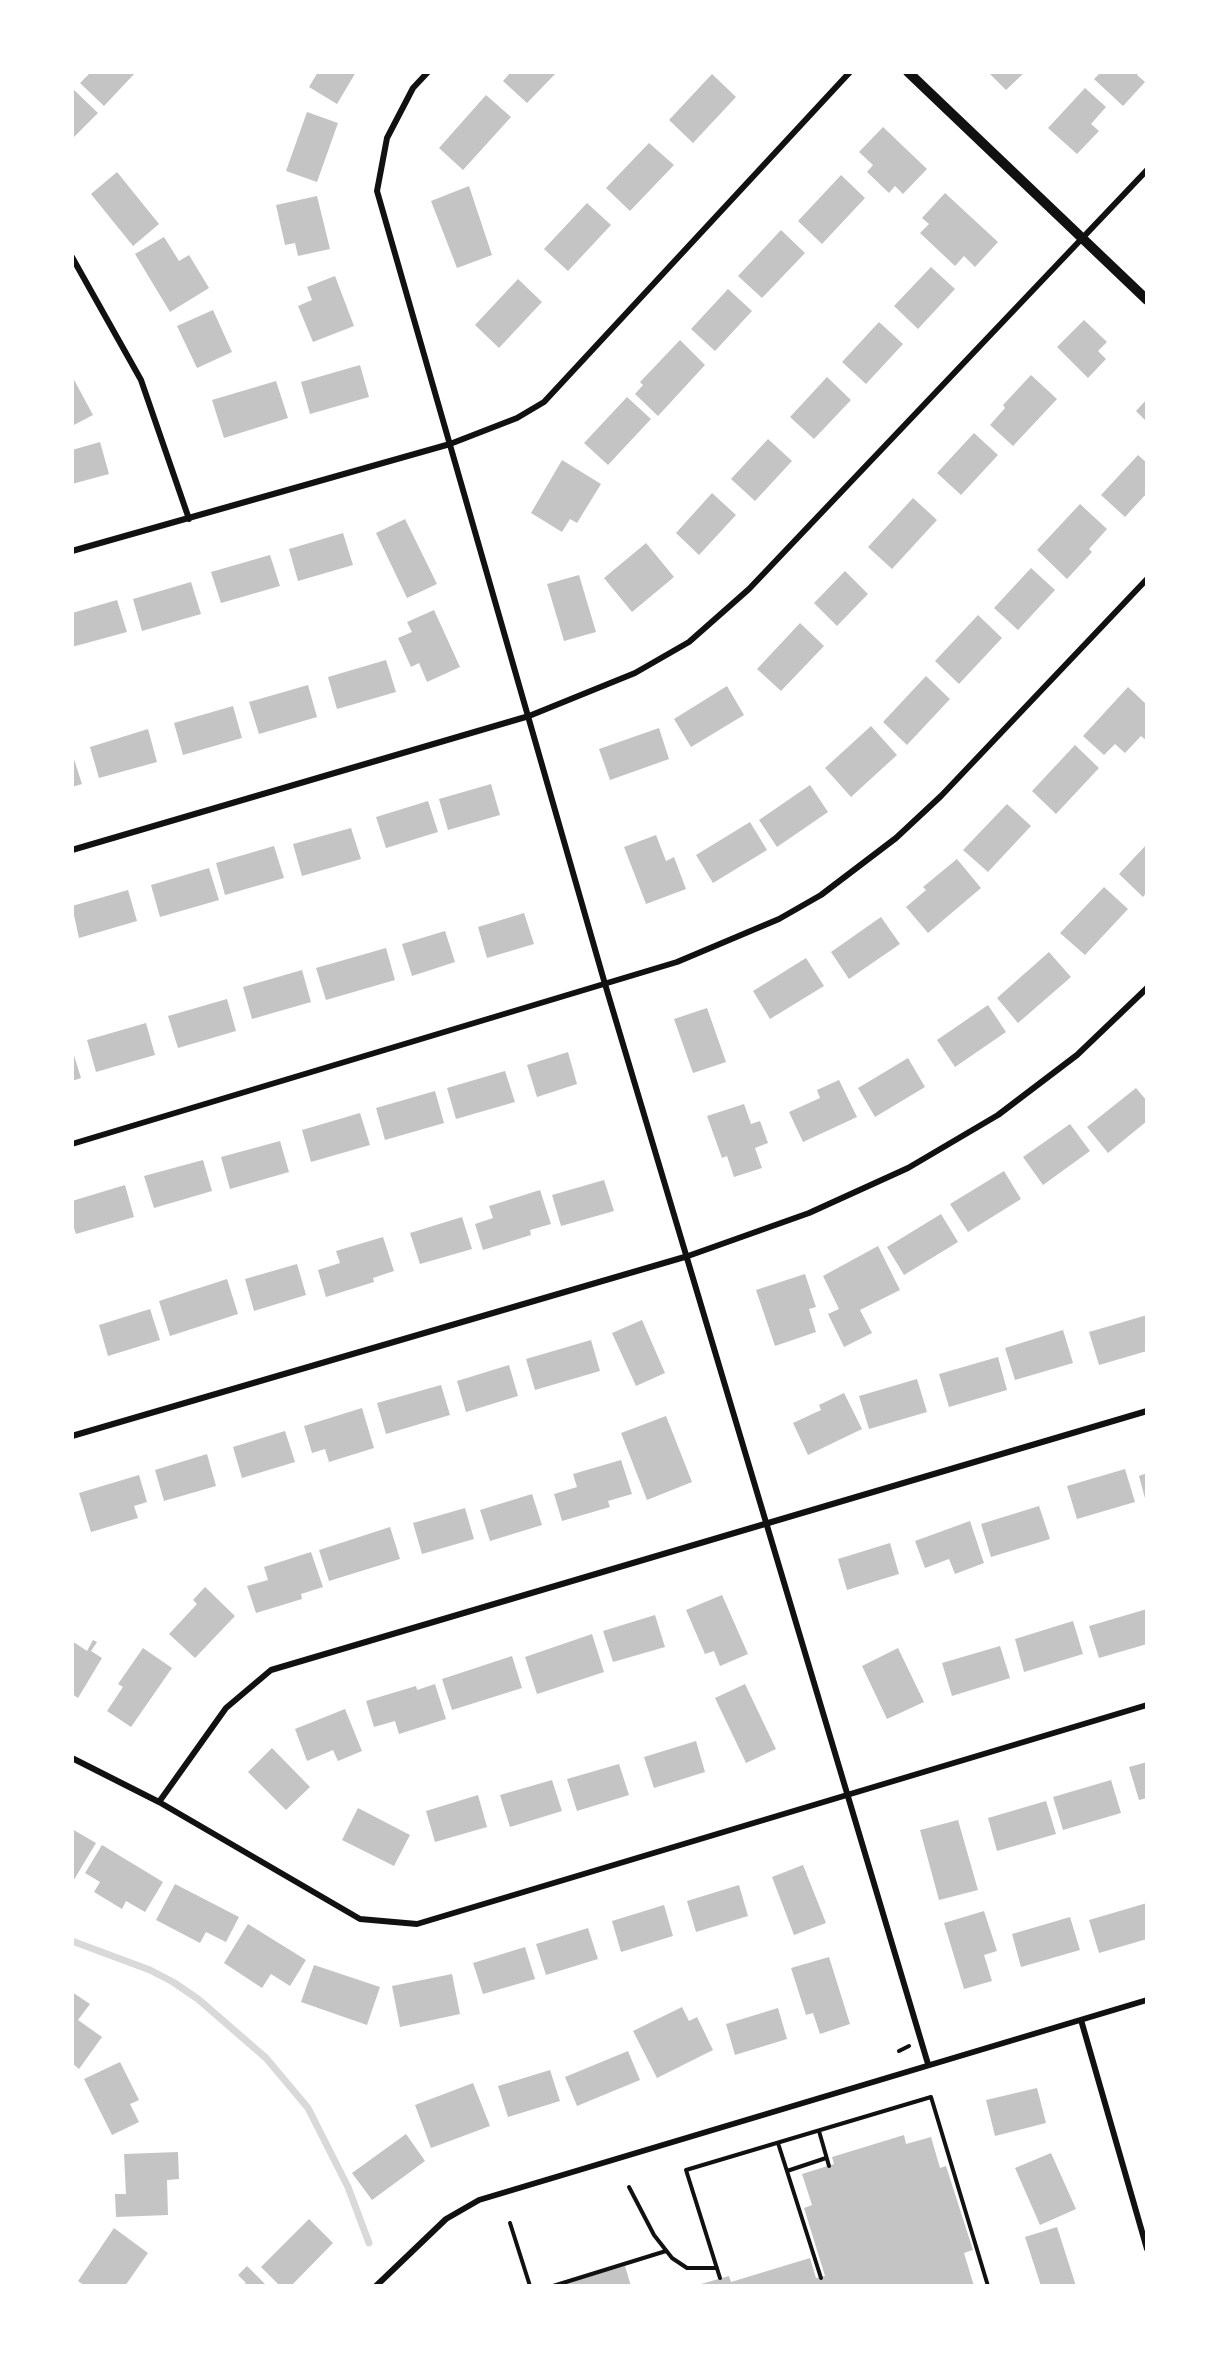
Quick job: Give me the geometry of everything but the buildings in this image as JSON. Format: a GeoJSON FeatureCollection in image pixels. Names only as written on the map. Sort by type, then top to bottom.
{"type":"FeatureCollection","features":[{"type":"Feature","properties":{"kind":"street"},"geometry":{"type":"LineString","coordinates":[[428,72],[413,88],[387,138],[377,191],[605,984],[768,1522],[928,2064]]}},
{"type":"Feature","properties":{"kind":"street"},"geometry":{"type":"LineString","coordinates":[[72,551],[450,444],[517,418],[544,402],[850,72]]}},
{"type":"Feature","properties":{"kind":"street"},"geometry":{"type":"LineString","coordinates":[[908,72],[1147,300]]}},
{"type":"Feature","properties":{"kind":"street"},"geometry":{"type":"LineString","coordinates":[[72,850],[529,716],[643,669],[705,630],[749,589],[1147,170]]}},
{"type":"Feature","properties":{"kind":"street"},"geometry":{"type":"LineString","coordinates":[[72,257],[141,380],[189,519]]}},
{"type":"Feature","properties":{"kind":"street"},"geometry":{"type":"LineString","coordinates":[[72,1144],[677,962],[770,923],[821,895],[859,868],[940,796],[1147,579]]}},
{"type":"Feature","properties":{"kind":"street"},"geometry":{"type":"LineString","coordinates":[[72,1436],[688,1256],[829,1205],[951,1144],[1041,1085],[1147,988]]}},
{"type":"Feature","properties":{"kind":"street"},"geometry":{"type":"LineString","coordinates":[[159,1803],[226,1708],[271,1670],[1147,1411]]}},
{"type":"Feature","properties":{"kind":"street"},"geometry":{"type":"LineString","coordinates":[[72,1758],[159,1803],[360,1919],[417,1924],[847,1793],[1147,1705]]}},
{"type":"Feature","properties":{"kind":"street"},"geometry":{"type":"LineString","coordinates":[[376,2286],[446,2219],[479,2200],[1147,2000]]}},
{"type":"Feature","properties":{"kind":"street"},"geometry":{"type":"LineString","coordinates":[[1081,2020],[1147,2249]]}},
{"type":"Feature","properties":{"kind":"path"},"geometry":{"type":"LineString","coordinates":[[720,2278],[686,2170],[931,2097],[988,2286]]}},
{"type":"Feature","properties":{"kind":"path"},"geometry":{"type":"LineString","coordinates":[[819,2131],[829,2166]]}},
{"type":"Feature","properties":{"kind":"path"},"geometry":{"type":"LineString","coordinates":[[778,2144],[820,2278]]}},
{"type":"Feature","properties":{"kind":"path"},"geometry":{"type":"LineString","coordinates":[[787,2171],[826,2158]]}},
{"type":"Feature","properties":{"kind":"path"},"geometry":{"type":"LineString","coordinates":[[629,2187],[654,2235],[666,2251],[687,2268],[717,2268]]}},
{"type":"Feature","properties":{"kind":"path"},"geometry":{"type":"LineString","coordinates":[[510,2223],[530,2286]]}},
{"type":"Feature","properties":{"kind":"path"},"geometry":{"type":"LineString","coordinates":[[553,2286],[666,2251]]}},
{"type":"Feature","properties":{"kind":"waterway"},"geometry":{"type":"LineString","coordinates":[[72,1941],[150,1970],[173,1982],[198,1999],[266,2058],[308,2108],[348,2187],[369,2243]]}}]}
